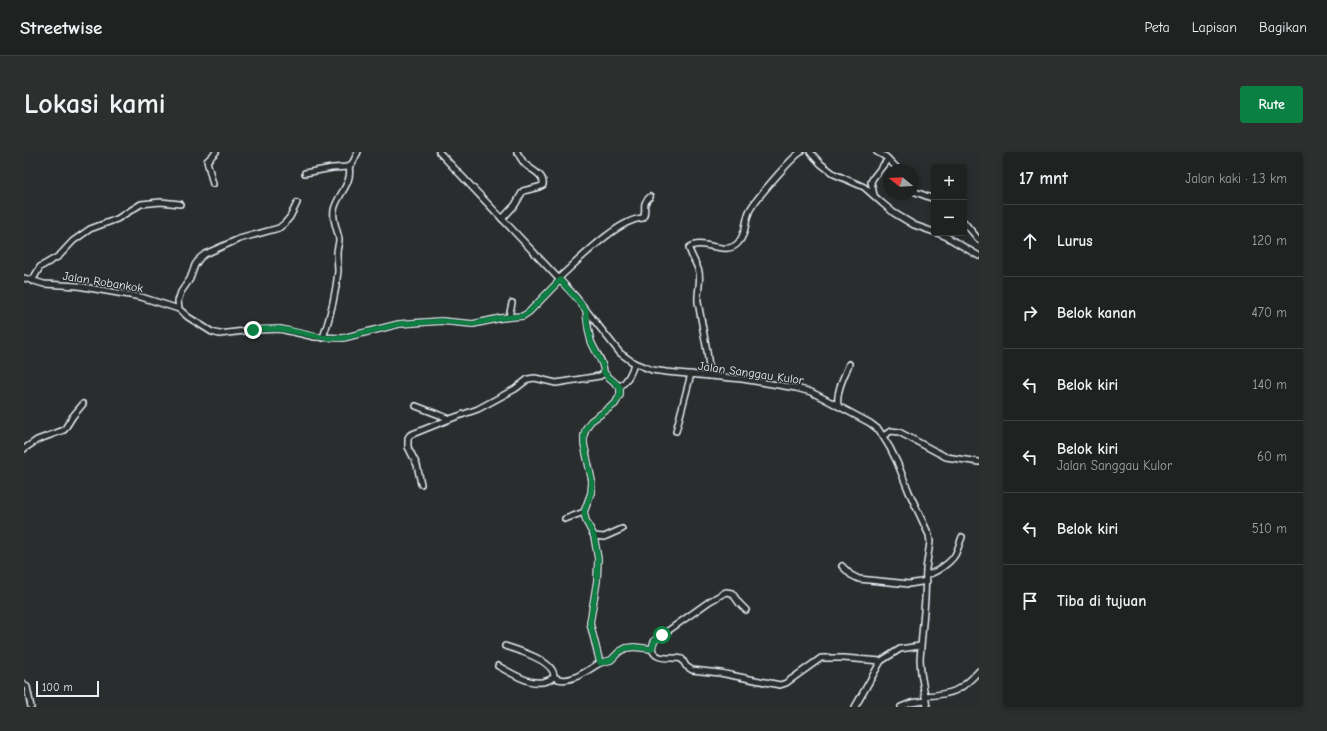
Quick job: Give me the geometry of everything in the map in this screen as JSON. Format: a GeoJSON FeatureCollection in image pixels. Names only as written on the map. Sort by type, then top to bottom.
{"type":"FeatureCollection","features":[{"type":"Feature","properties":{"kind":"street"},"geometry":{"type":"LineString","coordinates":[[213,184],[207,161],[216,152]]}},
{"type":"Feature","properties":{"kind":"street"},"geometry":{"type":"LineString","coordinates":[[305,173],[332,168],[349,167],[354,162],[358,152]]}},
{"type":"Feature","properties":{"kind":"street","name":"Jalan Sanggau Kulor"},"geometry":{"type":"LineString","coordinates":[[439,152],[559,279],[620,353],[634,363],[652,370],[742,379],[811,392],[870,423],[879,430],[897,462],[929,535],[930,542],[920,646],[921,672],[927,707]]}},
{"type":"Feature","properties":{"kind":"street"},"geometry":{"type":"LineString","coordinates":[[502,219],[515,204],[523,191],[543,185],[542,178],[525,164],[517,152]]}},
{"type":"Feature","properties":{"kind":"street"},"geometry":{"type":"LineString","coordinates":[[710,376],[708,351],[698,302],[700,284],[699,271],[689,248],[692,246],[705,245],[729,249],[738,244],[743,236],[750,210],[792,160],[801,152]]}},
{"type":"Feature","properties":{"kind":"street"},"geometry":{"type":"LineString","coordinates":[[810,152],[821,164],[834,174],[860,184],[888,209],[910,222],[931,231]]}},
{"type":"Feature","properties":{"kind":"street"},"geometry":{"type":"LineString","coordinates":[[874,195],[871,182],[885,163],[877,152]]}},
{"type":"Feature","properties":{"kind":"street"},"geometry":{"type":"LineString","coordinates":[[323,338],[338,272],[337,252],[339,239],[334,219],[334,211],[339,196],[349,179],[349,167]]}},
{"type":"Feature","properties":{"kind":"street"},"geometry":{"type":"LineString","coordinates":[[919,193],[931,197]]}},
{"type":"Feature","properties":{"kind":"street"},"geometry":{"type":"LineString","coordinates":[[297,203],[290,217],[279,228],[239,239],[205,254],[200,258],[195,265],[190,279],[181,292],[178,301],[179,309],[188,317],[212,332],[219,334],[253,330],[280,329],[323,338],[343,338],[399,324],[441,321],[473,324],[527,314],[559,279],[587,252],[610,234],[632,220],[636,218],[643,218],[645,212],[644,204],[650,197]]}},
{"type":"Feature","properties":{"kind":"street"},"geometry":{"type":"LineString","coordinates":[[32,281],[40,268],[59,256],[73,241],[90,229],[117,219],[140,204],[161,202],[180,204]]}},
{"type":"Feature","properties":{"kind":"street"},"geometry":{"type":"LineString","coordinates":[[967,226],[979,240]]}},
{"type":"Feature","properties":{"kind":"street"},"geometry":{"type":"LineString","coordinates":[[944,236],[979,256]]}},
{"type":"Feature","properties":{"kind":"street","name":"Jalan Robankok"},"geometry":{"type":"LineString","coordinates":[[24,278],[44,284],[78,286],[141,297],[179,309]]}},
{"type":"Feature","properties":{"kind":"street"},"geometry":{"type":"LineString","coordinates":[[509,317],[512,303]]}},
{"type":"Feature","properties":{"kind":"street"},"geometry":{"type":"LineString","coordinates":[[586,310],[591,342],[603,366],[604,373],[620,387],[620,395],[615,404],[591,421],[584,434],[584,444],[592,481],[591,493],[584,512],[586,521],[594,536],[598,567],[590,623],[600,663]]}},
{"type":"Feature","properties":{"kind":"street"},"geometry":{"type":"LineString","coordinates":[[620,387],[629,378],[634,363]]}},
{"type":"Feature","properties":{"kind":"street"},"geometry":{"type":"LineString","coordinates":[[838,406],[837,399],[849,364]]}},
{"type":"Feature","properties":{"kind":"street"},"geometry":{"type":"LineString","coordinates":[[421,484],[417,466],[408,447],[408,438],[410,435],[478,409],[508,393],[528,379],[535,378],[556,383],[600,376],[604,373]]}},
{"type":"Feature","properties":{"kind":"street"},"geometry":{"type":"LineString","coordinates":[[676,432],[691,374]]}},
{"type":"Feature","properties":{"kind":"street"},"geometry":{"type":"LineString","coordinates":[[24,449],[37,440],[64,430],[83,404]]}},
{"type":"Feature","properties":{"kind":"street"},"geometry":{"type":"LineString","coordinates":[[416,406],[450,420]]}},
{"type":"Feature","properties":{"kind":"street"},"geometry":{"type":"LineString","coordinates":[[883,436],[891,431],[899,432],[946,457],[979,462]]}},
{"type":"Feature","properties":{"kind":"street"},"geometry":{"type":"LineString","coordinates":[[565,519],[584,512]]}},
{"type":"Feature","properties":{"kind":"street"},"geometry":{"type":"LineString","coordinates":[[594,536],[604,537],[622,529]]}},
{"type":"Feature","properties":{"kind":"street"},"geometry":{"type":"LineString","coordinates":[[926,575],[933,574],[952,559],[962,537]]}},
{"type":"Feature","properties":{"kind":"street"},"geometry":{"type":"LineString","coordinates":[[842,566],[851,575],[858,579],[909,584],[926,581]]}},
{"type":"Feature","properties":{"kind":"street"},"geometry":{"type":"LineString","coordinates":[[746,610],[732,593],[724,593],[705,604],[655,640],[652,652],[657,656],[682,659],[686,666],[692,670],[720,673],[777,685],[786,684],[816,660],[821,658],[832,657],[881,661]]}},
{"type":"Feature","properties":{"kind":"street"},"geometry":{"type":"LineString","coordinates":[[505,646],[523,652],[547,664],[553,672],[554,677]]}},
{"type":"Feature","properties":{"kind":"street"},"geometry":{"type":"LineString","coordinates":[[855,707],[881,661],[900,649],[920,646]]}},
{"type":"Feature","properties":{"kind":"street"},"geometry":{"type":"LineString","coordinates":[[498,666],[531,682],[548,680],[554,677],[562,680],[568,679],[600,663],[611,660],[619,652],[626,648],[634,647],[652,649]]}},
{"type":"Feature","properties":{"kind":"street"},"geometry":{"type":"LineString","coordinates":[[901,707],[925,698],[954,692],[963,687],[979,670]]}},
{"type":"Feature","properties":{"kind":"street"},"geometry":{"type":"LineString","coordinates":[[24,684],[27,687],[31,707]]}},
{"type":"Feature","properties":{"kind":"route"},"geometry":{"type":"LineString","coordinates":[[253,330],[290,330],[316,337],[336,339],[399,324],[441,321],[473,324],[501,318],[523,316],[527,314],[560,280],[586,310],[591,342],[603,366],[604,373],[620,387],[621,390],[615,404],[591,421],[584,434],[584,444],[592,481],[591,493],[584,512],[586,521],[594,536],[598,559],[597,581],[590,623],[600,663],[611,660],[619,652],[626,648],[634,647],[652,649],[652,645],[655,640],[662,635]]}}]}
